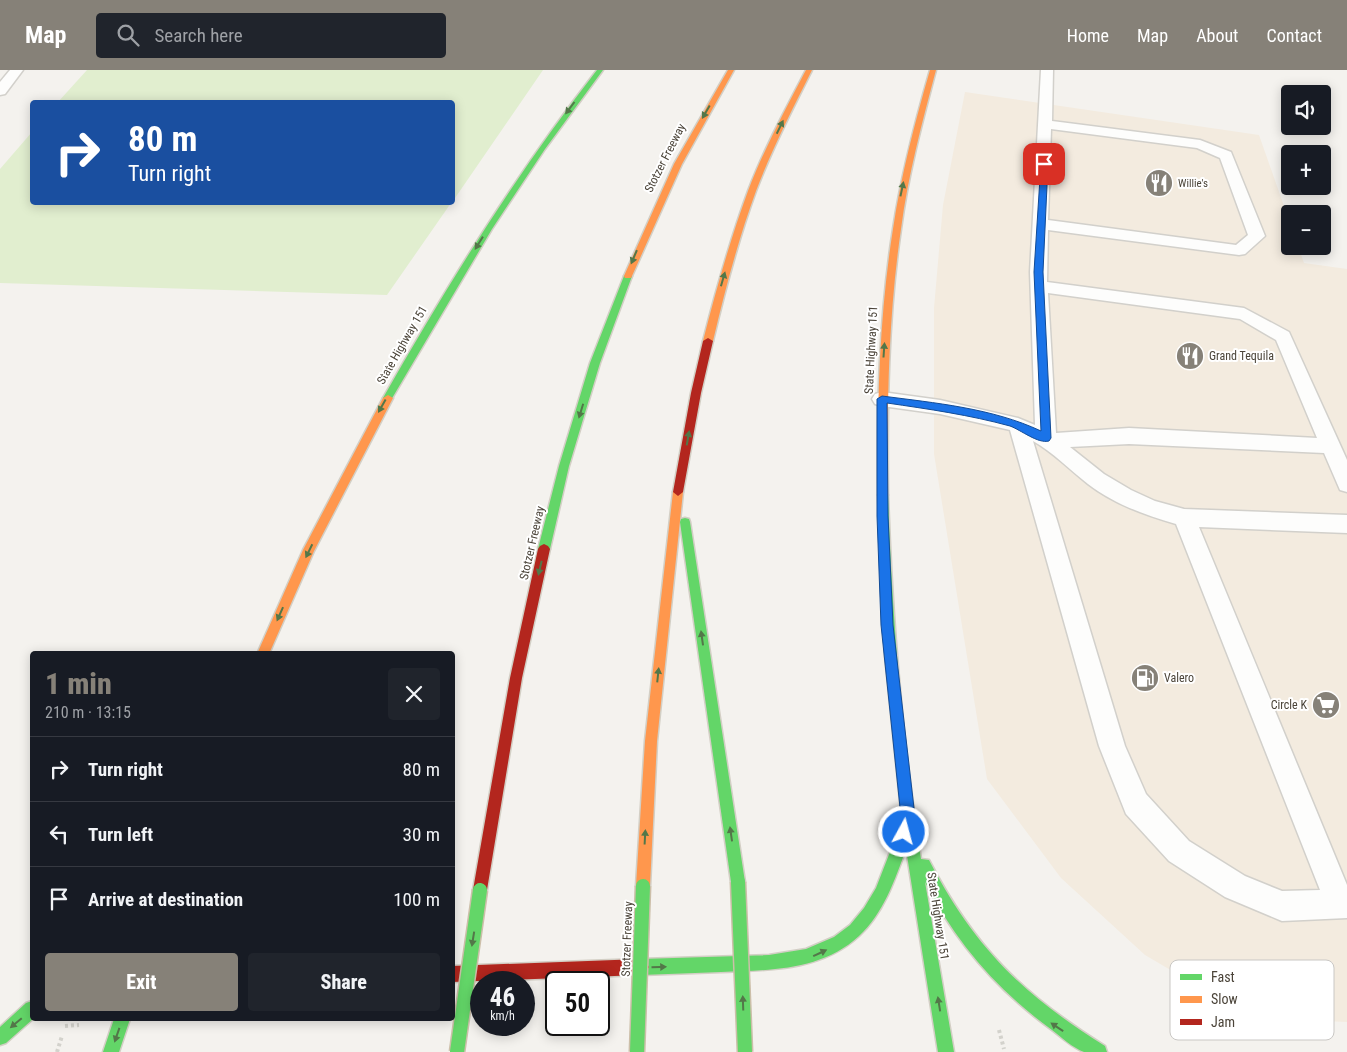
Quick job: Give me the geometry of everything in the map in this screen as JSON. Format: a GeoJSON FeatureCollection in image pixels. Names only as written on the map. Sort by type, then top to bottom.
{"type":"FeatureCollection","features":[{"type":"Feature","properties":{"kind":"main road","name":"State Highway 151"},"geometry":{"type":"LineString","coordinates":[[263,651],[298,574],[350,468],[420,339],[517,183],[550,135],[600,70]]}},
{"type":"Feature","properties":{"kind":"main road","name":"Stotzer Freeway"},"geometry":{"type":"LineString","coordinates":[[457,1052],[480,890],[504,742],[550,523],[577,422],[616,302],[642,238],[680,157],[731,70]]}},
{"type":"Feature","properties":{"kind":"main road","name":"Stotzer Freeway"},"geometry":{"type":"LineString","coordinates":[[637,1052],[651,741],[679,486],[704,352],[733,248],[769,150],[809,70]]}},
{"type":"Feature","properties":{"kind":"main road","name":"State Highway 151"},"geometry":{"type":"LineString","coordinates":[[933,70],[913,134],[898,208],[887,301],[882,399],[882,516],[887,625],[908,817],[946,1052]]}},
{"type":"Feature","properties":{"kind":"main road"},"geometry":{"type":"LineString","coordinates":[[679,486],[738,882],[745,1052]]}},
{"type":"Feature","properties":{"kind":"main road"},"geometry":{"type":"LineString","coordinates":[[455,974],[805,960],[841,942],[859,927],[872,912],[896,861],[908,817]]}},
{"type":"Feature","properties":{"kind":"main road"},"geometry":{"type":"LineString","coordinates":[[908,817],[928,875],[944,904],[968,940],[1018,997],[1054,1025],[1099,1052]]}},
{"type":"Feature","properties":{"kind":"main road"},"geometry":{"type":"LineString","coordinates":[[0,1036],[30,1011]]}},
{"type":"Feature","properties":{"kind":"main road"},"geometry":{"type":"LineString","coordinates":[[111,1052],[121,1021]]}},
{"type":"Feature","properties":{"kind":"lane"},"geometry":{"type":"LineString","coordinates":[[1,88],[17,70]]}},
{"type":"Feature","properties":{"kind":"lane"},"geometry":{"type":"LineString","coordinates":[[1047,70],[1039,286],[1047,440]]}},
{"type":"Feature","properties":{"kind":"lane"},"geometry":{"type":"LineString","coordinates":[[1041,224],[1239,250],[1257,236],[1226,155],[1200,144],[1046,124]]}},
{"type":"Feature","properties":{"kind":"lane"},"geometry":{"type":"LineString","coordinates":[[1039,286],[1244,314],[1283,336],[1347,484]]}},
{"type":"Feature","properties":{"kind":"lane"},"geometry":{"type":"LineString","coordinates":[[882,399],[940,407],[1018,425],[1047,440],[1097,480],[1123,496],[1150,508],[1184,518],[1347,524]]}},
{"type":"Feature","properties":{"kind":"lane"},"geometry":{"type":"LineString","coordinates":[[1018,425],[1112,746],[1136,804],[1180,852],[1235,887],[1282,906],[1343,903],[1184,518]]}},
{"type":"Feature","properties":{"kind":"lane"},"geometry":{"type":"LineString","coordinates":[[1047,440],[1129,436],[1330,446]]}},
{"type":"Feature","properties":{"kind":"path"},"geometry":{"type":"LineString","coordinates":[[57,1052],[64,1026],[87,1025]]}},
{"type":"Feature","properties":{"kind":"shaded area"},"geometry":{"type":"Polygon","coordinates":[[[965,92],[1259,135],[1284,205],[1281,205],[1281,255],[1301,255],[1304,263],[1347,269],[1347,1022],[1334,1021],[1334,960],[1170,960],[1170,970],[1145,955],[1061,878],[987,779],[934,454],[934,308],[943,205],[965,92]]]}},
{"type":"Feature","properties":{"kind":"green space"},"geometry":{"type":"Polygon","coordinates":[[[87,70],[543,70],[455,198],[455,100],[60,100],[87,70]]]}},
{"type":"Feature","properties":{"kind":"green space"},"geometry":{"type":"Polygon","coordinates":[[[30,134],[30,205],[450,205],[387,295],[0,283],[0,169],[30,134]]]}},
{"type":"Feature","properties":{"kind":"traffic: fast"},"geometry":{"type":"LineString","coordinates":[[388,398],[488,229],[542,148],[600,70]]}},
{"type":"Feature","properties":{"kind":"traffic: fast"},"geometry":{"type":"LineString","coordinates":[[544,549],[564,466],[595,363],[628,276]]}},
{"type":"Feature","properties":{"kind":"traffic: fast"},"geometry":{"type":"LineString","coordinates":[[883,495],[888,616],[903,776],[946,1052]]}},
{"type":"Feature","properties":{"kind":"traffic: fast"},"geometry":{"type":"LineString","coordinates":[[685,522],[738,882]]}},
{"type":"Feature","properties":{"kind":"traffic: fast"},"geometry":{"type":"LineString","coordinates":[[641,967],[788,960],[806,957],[840,942],[855,930],[875,903],[895,860],[906,826]]}},
{"type":"Feature","properties":{"kind":"traffic: fast"},"geometry":{"type":"LineString","coordinates":[[924,865],[939,895],[957,923],[996,972],[1044,1015],[1099,1052]]}},
{"type":"Feature","properties":{"kind":"traffic: fast"},"geometry":{"type":"LineString","coordinates":[[738,882],[745,1052]]}},
{"type":"Feature","properties":{"kind":"traffic: fast"},"geometry":{"type":"LineString","coordinates":[[637,1052],[643,886]]}},
{"type":"Feature","properties":{"kind":"traffic: fast"},"geometry":{"type":"LineString","coordinates":[[457,1052],[480,890]]}},
{"type":"Feature","properties":{"kind":"traffic: fast"},"geometry":{"type":"LineString","coordinates":[[0,1037],[30,1011]]}},
{"type":"Feature","properties":{"kind":"traffic: fast"},"geometry":{"type":"LineString","coordinates":[[111,1052],[121,1021]]}},
{"type":"Feature","properties":{"kind":"traffic: slow"},"geometry":{"type":"LineString","coordinates":[[628,276],[678,164],[731,70]]}},
{"type":"Feature","properties":{"kind":"traffic: slow"},"geometry":{"type":"LineString","coordinates":[[708,341],[728,265],[752,190],[777,133],[809,70]]}},
{"type":"Feature","properties":{"kind":"traffic: slow"},"geometry":{"type":"LineString","coordinates":[[883,495],[883,386],[890,280],[906,176],[933,70]]}},
{"type":"Feature","properties":{"kind":"traffic: slow"},"geometry":{"type":"LineString","coordinates":[[264,651],[309,550],[388,398]]}},
{"type":"Feature","properties":{"kind":"traffic: slow"},"geometry":{"type":"LineString","coordinates":[[643,886],[651,741],[678,492]]}},
{"type":"Feature","properties":{"kind":"traffic: jam"},"geometry":{"type":"LineString","coordinates":[[678,492],[696,393],[708,341]]}},
{"type":"Feature","properties":{"kind":"traffic: jam"},"geometry":{"type":"LineString","coordinates":[[480,890],[516,678],[544,549]]}},
{"type":"Feature","properties":{"kind":"traffic: jam"},"geometry":{"type":"LineString","coordinates":[[455,974],[641,967]]}},
{"type":"Feature","properties":{"kind":"place","name":"Willie's"},"geometry":{"type":"Point","coordinates":[1159,183]}},
{"type":"Feature","properties":{"kind":"place","name":"Grand Tequila"},"geometry":{"type":"Point","coordinates":[1190,356]}},
{"type":"Feature","properties":{"kind":"place","name":"Valero"},"geometry":{"type":"Point","coordinates":[1145,678]}},
{"type":"Feature","properties":{"kind":"place","name":"Circle K"},"geometry":{"type":"Point","coordinates":[1326,705]}},
{"type":"Feature","properties":{"kind":"route"},"geometry":{"type":"LineString","coordinates":[[904,832],[908,817],[887,625],[882,516],[882,399],[940,407],[994,418],[1018,425],[1046,438],[1038,272],[1044,164]]}}]}
